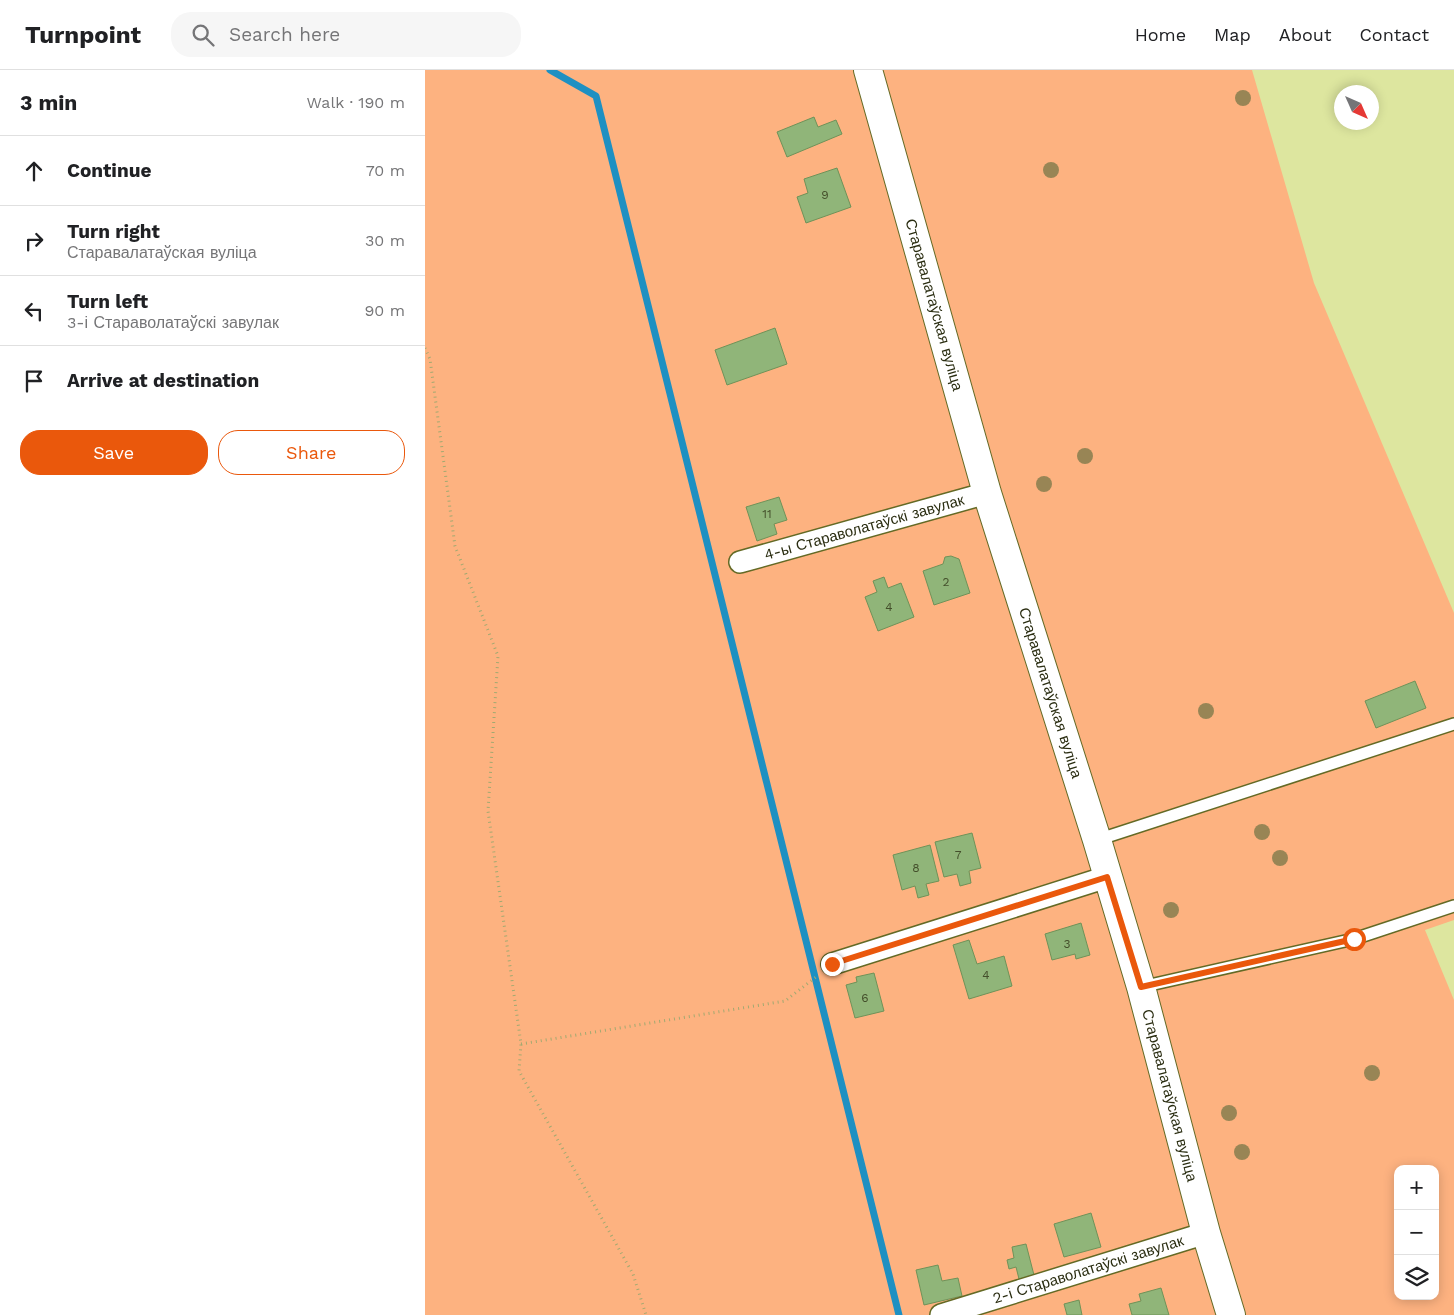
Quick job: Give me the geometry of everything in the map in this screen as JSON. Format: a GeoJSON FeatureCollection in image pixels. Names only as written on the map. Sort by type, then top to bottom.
{"type":"FeatureCollection","features":[{"type":"Feature","properties":{"kind":"street","name":"Старавалатаўская вуліца"},"geometry":{"type":"LineString","coordinates":[[868,70],[987,493],[1097,840],[1141,987],[1206,1233],[1231,1315]]}},
{"type":"Feature","properties":{"kind":"street","name":"4-ы Стараволатаўскі завулак"},"geometry":{"type":"LineString","coordinates":[[740,562],[987,493]]}},
{"type":"Feature","properties":{"kind":"street"},"geometry":{"type":"LineString","coordinates":[[832,964],[1107,877]]}},
{"type":"Feature","properties":{"kind":"street","name":"2-і Стараволатаўскі завулак"},"geometry":{"type":"LineString","coordinates":[[941,1315],[1206,1233]]}},
{"type":"Feature","properties":{"kind":"lane"},"geometry":{"type":"LineString","coordinates":[[1097,840],[1454,724]]}},
{"type":"Feature","properties":{"kind":"lane"},"geometry":{"type":"LineString","coordinates":[[1141,987],[1354,939],[1454,906]]}},
{"type":"Feature","properties":{"kind":"path"},"geometry":{"type":"LineString","coordinates":[[425,348],[430,358],[455,546],[498,656],[489,811],[521,1044],[519,1071],[633,1274],[646,1315]]}},
{"type":"Feature","properties":{"kind":"path"},"geometry":{"type":"LineString","coordinates":[[521,1044],[785,1001],[832,964]]}},
{"type":"Feature","properties":{"kind":"shaded area"},"geometry":{"type":"Polygon","coordinates":[[[425,70],[1252,70],[1314,283],[1454,613],[1454,920],[1425,930],[1454,1000],[1454,1315],[425,1315],[425,70]]]}},
{"type":"Feature","properties":{"kind":"building"},"geometry":{"type":"Polygon","coordinates":[[[814,117],[818,127],[836,120],[842,134],[787,157],[777,132],[814,117]]]}},
{"type":"Feature","properties":{"kind":"building"},"geometry":{"type":"Polygon","coordinates":[[[837,168],[851,207],[806,223],[797,197],[808,193],[804,179],[837,168]]]}},
{"type":"Feature","properties":{"kind":"building"},"geometry":{"type":"Polygon","coordinates":[[[775,328],[787,364],[727,385],[715,350],[775,328]]]}},
{"type":"Feature","properties":{"kind":"building"},"geometry":{"type":"Polygon","coordinates":[[[779,497],[787,520],[774,524],[777,534],[757,541],[746,507],[779,497]]]}},
{"type":"Feature","properties":{"kind":"building"},"geometry":{"type":"Polygon","coordinates":[[[951,556],[959,559],[970,593],[934,605],[923,571],[943,564],[945,557],[951,556]]]}},
{"type":"Feature","properties":{"kind":"building"},"geometry":{"type":"Polygon","coordinates":[[[884,577],[888,588],[901,583],[914,617],[878,631],[865,597],[877,592],[873,581],[884,577]]]}},
{"type":"Feature","properties":{"kind":"building"},"geometry":{"type":"Polygon","coordinates":[[[1415,681],[1426,708],[1376,728],[1365,701],[1415,681]]]}},
{"type":"Feature","properties":{"kind":"building"},"geometry":{"type":"Polygon","coordinates":[[[972,833],[981,868],[969,871],[971,883],[960,886],[957,874],[944,877],[935,842],[972,833]]]}},
{"type":"Feature","properties":{"kind":"building"},"geometry":{"type":"Polygon","coordinates":[[[930,845],[939,881],[926,884],[929,895],[918,898],[915,886],[902,890],[893,855],[930,845]]]}},
{"type":"Feature","properties":{"kind":"building"},"geometry":{"type":"Polygon","coordinates":[[[1081,923],[1090,955],[1076,959],[1075,954],[1052,960],[1045,934],[1081,923]]]}},
{"type":"Feature","properties":{"kind":"building"},"geometry":{"type":"Polygon","coordinates":[[[969,940],[977,964],[1004,956],[1012,986],[969,999],[953,945],[969,940]]]}},
{"type":"Feature","properties":{"kind":"building"},"geometry":{"type":"Polygon","coordinates":[[[874,973],[884,1011],[855,1018],[846,985],[857,982],[856,977],[874,973]]]}},
{"type":"Feature","properties":{"kind":"building"},"geometry":{"type":"Polygon","coordinates":[[[1091,1213],[1101,1247],[1064,1257],[1054,1224],[1091,1213]]]}},
{"type":"Feature","properties":{"kind":"building"},"geometry":{"type":"Polygon","coordinates":[[[1026,1244],[1035,1279],[1020,1283],[1016,1267],[1009,1269],[1007,1260],[1014,1258],[1012,1247],[1026,1244]]]}},
{"type":"Feature","properties":{"kind":"building"},"geometry":{"type":"Polygon","coordinates":[[[938,1265],[942,1281],[958,1278],[962,1296],[924,1305],[916,1270],[938,1265]]]}},
{"type":"Feature","properties":{"kind":"building"},"geometry":{"type":"Polygon","coordinates":[[[1161,1288],[1169,1315],[1132,1315],[1129,1304],[1141,1301],[1139,1294],[1161,1288]]]}},
{"type":"Feature","properties":{"kind":"building"},"geometry":{"type":"Polygon","coordinates":[[[1079,1300],[1082,1315],[1067,1315],[1064,1304],[1079,1300]]]}},
{"type":"Feature","properties":{"kind":"waterway"},"geometry":{"type":"LineString","coordinates":[[550,70],[596,96],[899,1315]]}},
{"type":"Feature","properties":{"kind":"route"},"geometry":{"type":"LineString","coordinates":[[832,964],[1107,877],[1141,987],[1354,939]]}}]}
